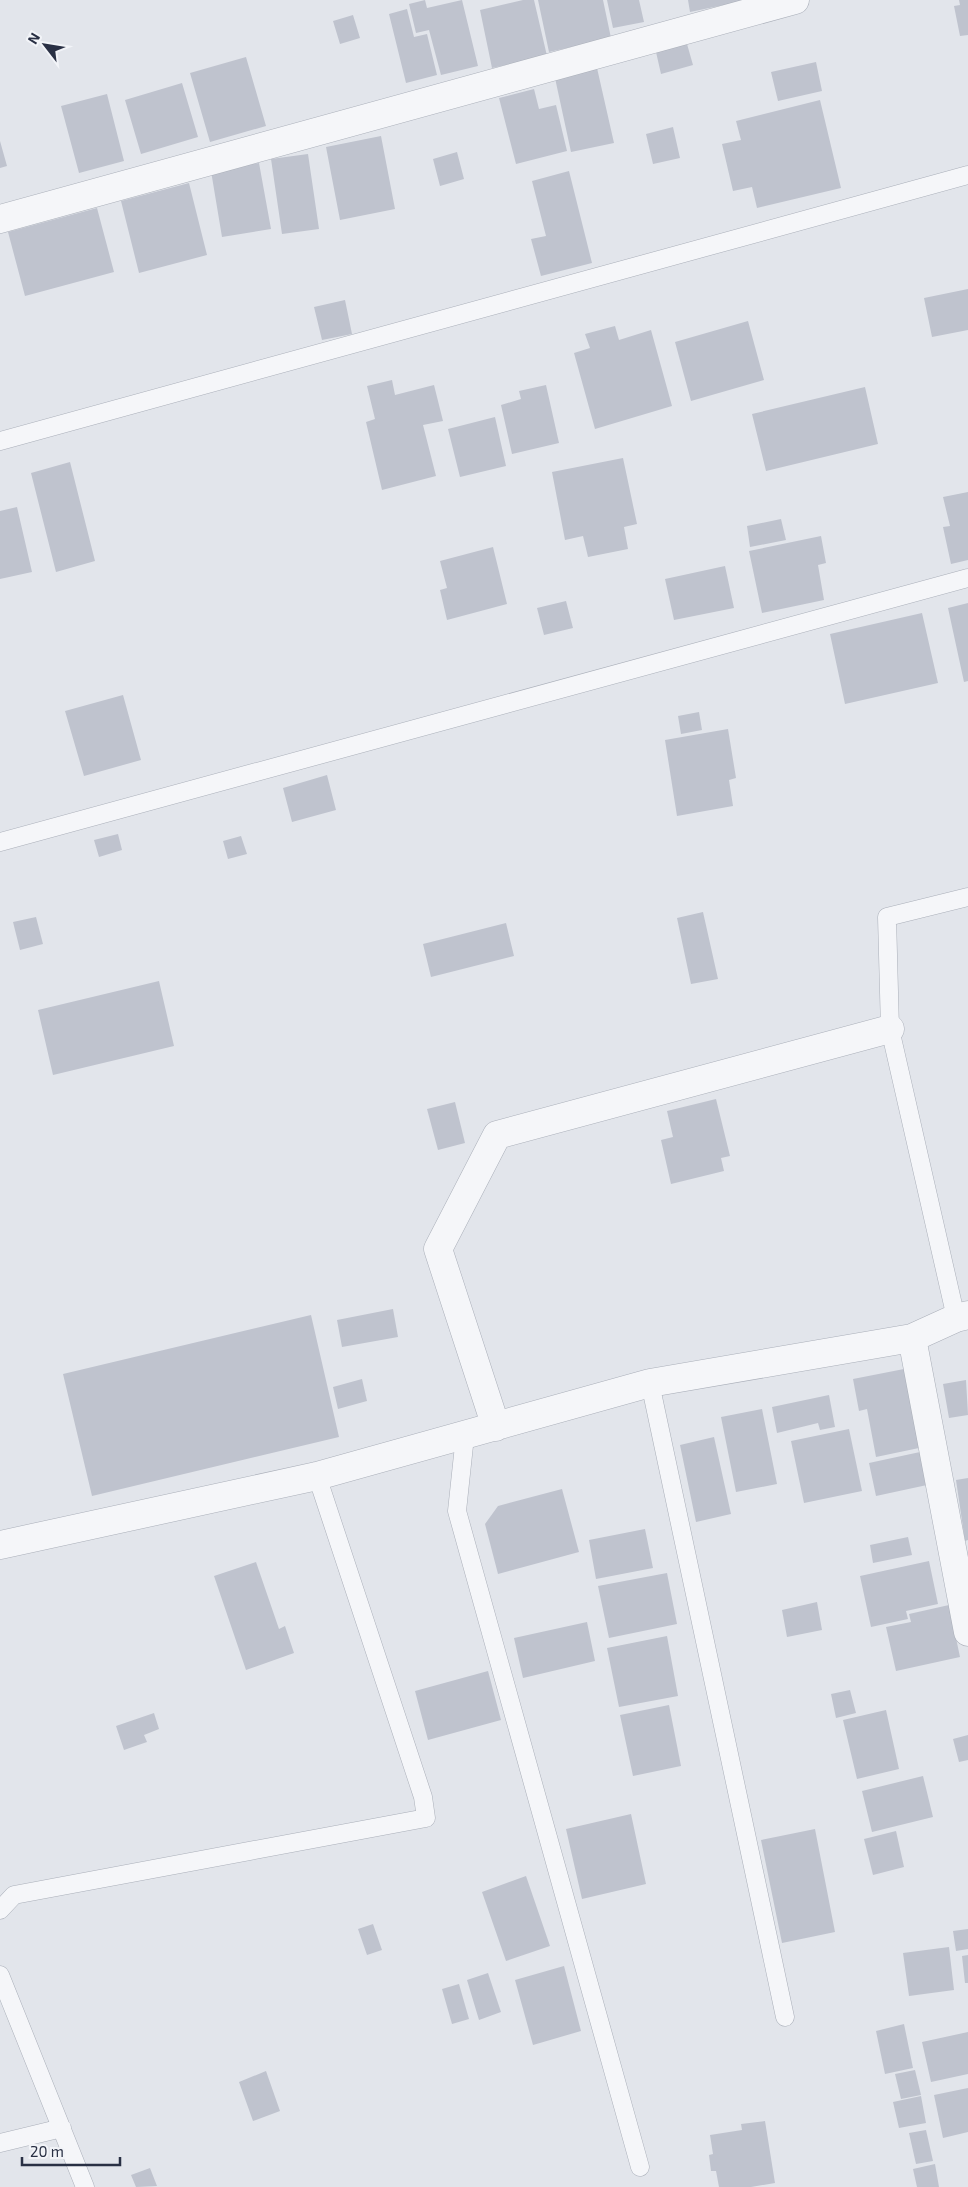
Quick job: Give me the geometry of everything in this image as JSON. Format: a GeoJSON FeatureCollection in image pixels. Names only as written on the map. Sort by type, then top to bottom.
{"type":"FeatureCollection","features":[{"type":"Feature","properties":{"kind":"street"},"geometry":{"type":"LineString","coordinates":[[0,220],[795,0]]}},
{"type":"Feature","properties":{"kind":"street"},"geometry":{"type":"LineString","coordinates":[[496,1427],[438,1248],[497,1135],[890,1029]]}},
{"type":"Feature","properties":{"kind":"street"},"geometry":{"type":"LineString","coordinates":[[0,1545],[317,1476],[650,1383],[912,1338],[962,1317]]}},
{"type":"Feature","properties":{"kind":"street"},"geometry":{"type":"LineString","coordinates":[[912,1338],[968,1632]]}},
{"type":"Feature","properties":{"kind":"lane"},"geometry":{"type":"LineString","coordinates":[[0,442],[968,175]]}},
{"type":"Feature","properties":{"kind":"lane"},"geometry":{"type":"LineString","coordinates":[[0,842],[968,578]]}},
{"type":"Feature","properties":{"kind":"lane"},"geometry":{"type":"LineString","coordinates":[[962,1317],[890,1029],[887,917],[968,897]]}},
{"type":"Feature","properties":{"kind":"lane"},"geometry":{"type":"LineString","coordinates":[[650,1383],[785,2017]]}},
{"type":"Feature","properties":{"kind":"lane"},"geometry":{"type":"LineString","coordinates":[[465,1436],[457,1511],[640,2167]]}},
{"type":"Feature","properties":{"kind":"lane"},"geometry":{"type":"LineString","coordinates":[[0,1910],[14,1895],[426,1818],[423,1797],[317,1476]]}},
{"type":"Feature","properties":{"kind":"lane"},"geometry":{"type":"LineString","coordinates":[[0,1975],[6,2008],[62,2128],[85,2187]]}},
{"type":"Feature","properties":{"kind":"lane"},"geometry":{"type":"LineString","coordinates":[[0,2142],[62,2128]]}},
{"type":"Feature","properties":{"kind":"building"},"geometry":{"type":"Polygon","coordinates":[[[425,0],[427,8],[462,0],[478,66],[441,75],[429,30],[416,33],[409,4],[425,0]]]}},
{"type":"Feature","properties":{"kind":"building"},"geometry":{"type":"Polygon","coordinates":[[[523,0],[534,0],[547,56],[492,68],[480,10],[523,0]]]}},
{"type":"Feature","properties":{"kind":"building"},"geometry":{"type":"Polygon","coordinates":[[[538,0],[603,0],[611,38],[549,52],[538,0]]]}},
{"type":"Feature","properties":{"kind":"building"},"geometry":{"type":"Polygon","coordinates":[[[607,0],[639,0],[644,22],[613,28],[607,0]]]}},
{"type":"Feature","properties":{"kind":"building"},"geometry":{"type":"Polygon","coordinates":[[[688,0],[742,0],[743,1],[690,12],[688,0]]]}},
{"type":"Feature","properties":{"kind":"building"},"geometry":{"type":"Polygon","coordinates":[[[959,0],[968,0],[968,35],[960,36],[954,6],[960,5],[959,0]]]}},
{"type":"Feature","properties":{"kind":"building"},"geometry":{"type":"Polygon","coordinates":[[[407,9],[414,37],[427,34],[437,75],[406,83],[389,14],[407,9]]]}},
{"type":"Feature","properties":{"kind":"building"},"geometry":{"type":"Polygon","coordinates":[[[353,15],[360,38],[340,44],[333,21],[353,15]]]}},
{"type":"Feature","properties":{"kind":"building"},"geometry":{"type":"Polygon","coordinates":[[[687,44],[693,65],[661,74],[656,52],[687,44]]]}},
{"type":"Feature","properties":{"kind":"building"},"geometry":{"type":"Polygon","coordinates":[[[246,57],[266,126],[210,142],[190,73],[246,57]]]}},
{"type":"Feature","properties":{"kind":"building"},"geometry":{"type":"Polygon","coordinates":[[[816,62],[822,91],[778,101],[771,72],[816,62]]]}},
{"type":"Feature","properties":{"kind":"building"},"geometry":{"type":"Polygon","coordinates":[[[597,68],[614,143],[571,152],[555,78],[597,68]]]}},
{"type":"Feature","properties":{"kind":"building"},"geometry":{"type":"Polygon","coordinates":[[[182,83],[198,137],[141,154],[125,100],[182,83]]]}},
{"type":"Feature","properties":{"kind":"building"},"geometry":{"type":"Polygon","coordinates":[[[534,89],[539,109],[556,105],[567,151],[516,164],[499,98],[534,89]]]}},
{"type":"Feature","properties":{"kind":"building"},"geometry":{"type":"Polygon","coordinates":[[[107,94],[124,161],[79,173],[61,106],[107,94]]]}},
{"type":"Feature","properties":{"kind":"building"},"geometry":{"type":"Polygon","coordinates":[[[820,100],[841,188],[757,208],[752,187],[733,191],[722,144],[741,140],[736,121],[820,100]]]}},
{"type":"Feature","properties":{"kind":"building"},"geometry":{"type":"Polygon","coordinates":[[[673,127],[680,158],[653,164],[646,134],[673,127]]]}},
{"type":"Feature","properties":{"kind":"building"},"geometry":{"type":"Polygon","coordinates":[[[381,136],[395,209],[340,220],[326,147],[381,136]]]}},
{"type":"Feature","properties":{"kind":"building"},"geometry":{"type":"Polygon","coordinates":[[[0,141],[7,166],[0,168],[0,141]]]}},
{"type":"Feature","properties":{"kind":"building"},"geometry":{"type":"Polygon","coordinates":[[[457,152],[464,179],[440,186],[433,159],[457,152]]]}},
{"type":"Feature","properties":{"kind":"building"},"geometry":{"type":"Polygon","coordinates":[[[308,154],[319,229],[282,234],[271,159],[308,154]]]}},
{"type":"Feature","properties":{"kind":"building"},"geometry":{"type":"Polygon","coordinates":[[[259,163],[271,229],[222,237],[211,171],[259,163]]]}},
{"type":"Feature","properties":{"kind":"building"},"geometry":{"type":"Polygon","coordinates":[[[569,171],[592,263],[541,276],[531,239],[546,236],[532,181],[569,171]]]}},
{"type":"Feature","properties":{"kind":"building"},"geometry":{"type":"Polygon","coordinates":[[[189,183],[207,255],[139,273],[121,201],[189,183]]]}},
{"type":"Feature","properties":{"kind":"building"},"geometry":{"type":"Polygon","coordinates":[[[97,208],[114,272],[25,296],[8,232],[97,208]]]}},
{"type":"Feature","properties":{"kind":"building"},"geometry":{"type":"Polygon","coordinates":[[[968,289],[968,330],[932,337],[924,298],[968,289]]]}},
{"type":"Feature","properties":{"kind":"building"},"geometry":{"type":"Polygon","coordinates":[[[345,300],[352,334],[322,340],[314,307],[345,300]]]}},
{"type":"Feature","properties":{"kind":"building"},"geometry":{"type":"Polygon","coordinates":[[[748,321],[764,380],[691,401],[675,342],[748,321]]]}},
{"type":"Feature","properties":{"kind":"building"},"geometry":{"type":"Polygon","coordinates":[[[615,326],[619,340],[651,330],[672,406],[595,429],[574,353],[590,348],[585,334],[615,326]]]}},
{"type":"Feature","properties":{"kind":"building"},"geometry":{"type":"Polygon","coordinates":[[[392,380],[395,395],[434,385],[443,421],[423,425],[436,476],[382,490],[366,422],[375,419],[367,386],[392,380]]]}},
{"type":"Feature","properties":{"kind":"building"},"geometry":{"type":"Polygon","coordinates":[[[546,385],[559,443],[512,454],[501,405],[521,399],[519,391],[546,385]]]}},
{"type":"Feature","properties":{"kind":"building"},"geometry":{"type":"Polygon","coordinates":[[[865,387],[878,444],[766,471],[752,414],[865,387]]]}},
{"type":"Feature","properties":{"kind":"building"},"geometry":{"type":"Polygon","coordinates":[[[495,417],[506,466],[460,477],[448,429],[495,417]]]}},
{"type":"Feature","properties":{"kind":"building"},"geometry":{"type":"Polygon","coordinates":[[[623,458],[637,524],[624,527],[628,549],[588,557],[583,536],[565,540],[552,472],[623,458]]]}},
{"type":"Feature","properties":{"kind":"building"},"geometry":{"type":"Polygon","coordinates":[[[70,462],[95,561],[56,572],[31,473],[70,462]]]}},
{"type":"Feature","properties":{"kind":"building"},"geometry":{"type":"Polygon","coordinates":[[[968,492],[968,560],[951,564],[943,527],[950,526],[943,497],[968,492]]]}},
{"type":"Feature","properties":{"kind":"building"},"geometry":{"type":"Polygon","coordinates":[[[17,507],[32,572],[0,579],[0,511],[17,507]]]}},
{"type":"Feature","properties":{"kind":"building"},"geometry":{"type":"Polygon","coordinates":[[[781,519],[786,540],[750,547],[747,526],[781,519]]]}},
{"type":"Feature","properties":{"kind":"building"},"geometry":{"type":"Polygon","coordinates":[[[821,536],[826,563],[818,565],[824,600],[762,613],[749,551],[821,536]]]}},
{"type":"Feature","properties":{"kind":"building"},"geometry":{"type":"Polygon","coordinates":[[[493,547],[507,604],[447,620],[440,590],[447,588],[440,561],[493,547]]]}},
{"type":"Feature","properties":{"kind":"building"},"geometry":{"type":"Polygon","coordinates":[[[725,566],[734,608],[674,620],[665,579],[725,566]]]}},
{"type":"Feature","properties":{"kind":"building"},"geometry":{"type":"Polygon","coordinates":[[[566,601],[573,628],[544,635],[537,608],[566,601]]]}},
{"type":"Feature","properties":{"kind":"building"},"geometry":{"type":"Polygon","coordinates":[[[968,603],[968,681],[964,682],[948,608],[968,603]]]}},
{"type":"Feature","properties":{"kind":"building"},"geometry":{"type":"Polygon","coordinates":[[[922,613],[938,683],[845,704],[830,634],[922,613]]]}},
{"type":"Feature","properties":{"kind":"building"},"geometry":{"type":"Polygon","coordinates":[[[123,695],[141,760],[84,776],[65,711],[123,695]]]}},
{"type":"Feature","properties":{"kind":"building"},"geometry":{"type":"Polygon","coordinates":[[[699,712],[702,730],[681,734],[678,716],[699,712]]]}},
{"type":"Feature","properties":{"kind":"building"},"geometry":{"type":"Polygon","coordinates":[[[728,729],[736,778],[729,780],[733,806],[677,816],[665,740],[728,729]]]}},
{"type":"Feature","properties":{"kind":"building"},"geometry":{"type":"Polygon","coordinates":[[[327,775],[336,810],[292,822],[283,788],[327,775]]]}},
{"type":"Feature","properties":{"kind":"building"},"geometry":{"type":"Polygon","coordinates":[[[118,834],[122,850],[99,857],[94,840],[118,834]]]}},
{"type":"Feature","properties":{"kind":"building"},"geometry":{"type":"Polygon","coordinates":[[[241,836],[247,854],[228,859],[223,841],[241,836]]]}},
{"type":"Feature","properties":{"kind":"building"},"geometry":{"type":"Polygon","coordinates":[[[703,912],[718,979],[691,984],[677,918],[703,912]]]}},
{"type":"Feature","properties":{"kind":"building"},"geometry":{"type":"Polygon","coordinates":[[[36,917],[43,944],[20,950],[13,922],[36,917]]]}},
{"type":"Feature","properties":{"kind":"building"},"geometry":{"type":"Polygon","coordinates":[[[506,923],[514,956],[431,977],[423,944],[506,923]]]}},
{"type":"Feature","properties":{"kind":"building"},"geometry":{"type":"Polygon","coordinates":[[[159,981],[174,1046],[53,1075],[38,1010],[159,981]]]}},
{"type":"Feature","properties":{"kind":"building"},"geometry":{"type":"Polygon","coordinates":[[[716,1099],[730,1156],[721,1158],[724,1171],[671,1184],[661,1140],[673,1137],[667,1111],[716,1099]]]}},
{"type":"Feature","properties":{"kind":"building"},"geometry":{"type":"Polygon","coordinates":[[[455,1102],[465,1143],[438,1150],[427,1109],[455,1102]]]}},
{"type":"Feature","properties":{"kind":"building"},"geometry":{"type":"Polygon","coordinates":[[[393,1309],[398,1337],[342,1347],[337,1320],[393,1309]]]}},
{"type":"Feature","properties":{"kind":"building"},"geometry":{"type":"Polygon","coordinates":[[[311,1315],[339,1437],[92,1496],[63,1374],[311,1315]]]}},
{"type":"Feature","properties":{"kind":"building"},"geometry":{"type":"Polygon","coordinates":[[[904,1369],[919,1448],[876,1457],[867,1409],[859,1411],[853,1379],[904,1369]]]}},
{"type":"Feature","properties":{"kind":"building"},"geometry":{"type":"Polygon","coordinates":[[[362,1379],[367,1401],[338,1409],[333,1387],[362,1379]]]}},
{"type":"Feature","properties":{"kind":"building"},"geometry":{"type":"Polygon","coordinates":[[[966,1380],[968,1415],[949,1418],[943,1384],[966,1380]]]}},
{"type":"Feature","properties":{"kind":"building"},"geometry":{"type":"Polygon","coordinates":[[[829,1395],[835,1427],[820,1430],[818,1423],[777,1433],[772,1407],[829,1395]]]}},
{"type":"Feature","properties":{"kind":"building"},"geometry":{"type":"Polygon","coordinates":[[[762,1409],[777,1484],[736,1492],[721,1417],[762,1409]]]}},
{"type":"Feature","properties":{"kind":"building"},"geometry":{"type":"Polygon","coordinates":[[[849,1429],[862,1491],[804,1503],[791,1441],[849,1429]]]}},
{"type":"Feature","properties":{"kind":"building"},"geometry":{"type":"Polygon","coordinates":[[[714,1437],[731,1514],[696,1522],[680,1445],[714,1437]]]}},
{"type":"Feature","properties":{"kind":"building"},"geometry":{"type":"Polygon","coordinates":[[[920,1452],[927,1485],[876,1496],[869,1463],[920,1452]]]}},
{"type":"Feature","properties":{"kind":"building"},"geometry":{"type":"Polygon","coordinates":[[[968,1478],[968,1540],[965,1541],[956,1480],[968,1478]]]}},
{"type":"Feature","properties":{"kind":"building"},"geometry":{"type":"Polygon","coordinates":[[[562,1489],[579,1552],[498,1574],[485,1524],[498,1506],[562,1489]]]}},
{"type":"Feature","properties":{"kind":"building"},"geometry":{"type":"Polygon","coordinates":[[[645,1529],[653,1568],[596,1579],[589,1540],[645,1529]]]}},
{"type":"Feature","properties":{"kind":"building"},"geometry":{"type":"Polygon","coordinates":[[[908,1537],[912,1555],[873,1563],[870,1545],[908,1537]]]}},
{"type":"Feature","properties":{"kind":"building"},"geometry":{"type":"Polygon","coordinates":[[[929,1561],[938,1604],[906,1611],[908,1619],[871,1627],[860,1576],[929,1561]]]}},
{"type":"Feature","properties":{"kind":"building"},"geometry":{"type":"Polygon","coordinates":[[[256,1562],[279,1629],[285,1626],[294,1653],[246,1670],[214,1576],[256,1562]]]}},
{"type":"Feature","properties":{"kind":"building"},"geometry":{"type":"Polygon","coordinates":[[[667,1573],[677,1624],[609,1638],[598,1586],[667,1573]]]}},
{"type":"Feature","properties":{"kind":"building"},"geometry":{"type":"Polygon","coordinates":[[[817,1602],[822,1630],[787,1637],[782,1610],[817,1602]]]}},
{"type":"Feature","properties":{"kind":"building"},"geometry":{"type":"Polygon","coordinates":[[[949,1605],[960,1657],[896,1671],[886,1627],[911,1622],[909,1614],[949,1605]]]}},
{"type":"Feature","properties":{"kind":"building"},"geometry":{"type":"Polygon","coordinates":[[[587,1622],[595,1661],[523,1678],[514,1638],[587,1622]]]}},
{"type":"Feature","properties":{"kind":"building"},"geometry":{"type":"Polygon","coordinates":[[[667,1636],[678,1696],[619,1707],[607,1648],[667,1636]]]}},
{"type":"Feature","properties":{"kind":"building"},"geometry":{"type":"Polygon","coordinates":[[[488,1671],[501,1720],[428,1740],[415,1691],[488,1671]]]}},
{"type":"Feature","properties":{"kind":"building"},"geometry":{"type":"Polygon","coordinates":[[[850,1690],[856,1713],[836,1718],[831,1694],[850,1690]]]}},
{"type":"Feature","properties":{"kind":"building"},"geometry":{"type":"Polygon","coordinates":[[[669,1705],[681,1766],[633,1776],[620,1715],[669,1705]]]}},
{"type":"Feature","properties":{"kind":"building"},"geometry":{"type":"Polygon","coordinates":[[[886,1710],[899,1769],[857,1779],[843,1720],[886,1710]]]}},
{"type":"Feature","properties":{"kind":"building"},"geometry":{"type":"Polygon","coordinates":[[[154,1713],[159,1729],[144,1735],[147,1742],[124,1750],[116,1726],[154,1713]]]}},
{"type":"Feature","properties":{"kind":"building"},"geometry":{"type":"Polygon","coordinates":[[[968,1735],[968,1760],[959,1762],[953,1739],[968,1735]]]}},
{"type":"Feature","properties":{"kind":"building"},"geometry":{"type":"Polygon","coordinates":[[[923,1776],[933,1817],[872,1832],[862,1791],[923,1776]]]}},
{"type":"Feature","properties":{"kind":"building"},"geometry":{"type":"Polygon","coordinates":[[[631,1814],[646,1884],[582,1899],[566,1829],[631,1814]]]}},
{"type":"Feature","properties":{"kind":"building"},"geometry":{"type":"Polygon","coordinates":[[[815,1829],[835,1932],[782,1943],[761,1840],[815,1829]]]}},
{"type":"Feature","properties":{"kind":"building"},"geometry":{"type":"Polygon","coordinates":[[[896,1831],[904,1867],[873,1875],[864,1839],[896,1831]]]}},
{"type":"Feature","properties":{"kind":"building"},"geometry":{"type":"Polygon","coordinates":[[[526,1876],[550,1946],[506,1961],[482,1892],[526,1876]]]}},
{"type":"Feature","properties":{"kind":"building"},"geometry":{"type":"Polygon","coordinates":[[[373,1924],[382,1950],[367,1955],[358,1929],[373,1924]]]}},
{"type":"Feature","properties":{"kind":"building"},"geometry":{"type":"Polygon","coordinates":[[[968,1929],[968,1949],[956,1951],[953,1931],[968,1929]]]}},
{"type":"Feature","properties":{"kind":"building"},"geometry":{"type":"Polygon","coordinates":[[[949,1947],[954,1990],[909,1996],[903,1953],[949,1947]]]}},
{"type":"Feature","properties":{"kind":"building"},"geometry":{"type":"Polygon","coordinates":[[[968,1955],[968,1983],[965,1983],[962,1956],[968,1955]]]}},
{"type":"Feature","properties":{"kind":"building"},"geometry":{"type":"Polygon","coordinates":[[[564,1966],[581,2031],[533,2045],[515,1980],[564,1966]]]}},
{"type":"Feature","properties":{"kind":"building"},"geometry":{"type":"Polygon","coordinates":[[[488,1973],[501,2012],[479,2020],[467,1980],[488,1973]]]}},
{"type":"Feature","properties":{"kind":"building"},"geometry":{"type":"Polygon","coordinates":[[[459,1984],[469,2019],[452,2024],[442,1989],[459,1984]]]}},
{"type":"Feature","properties":{"kind":"building"},"geometry":{"type":"Polygon","coordinates":[[[904,2024],[913,2068],[885,2074],[876,2031],[904,2024]]]}},
{"type":"Feature","properties":{"kind":"building"},"geometry":{"type":"Polygon","coordinates":[[[968,2032],[968,2074],[931,2082],[922,2042],[968,2032]]]}},
{"type":"Feature","properties":{"kind":"building"},"geometry":{"type":"Polygon","coordinates":[[[915,2070],[921,2095],[901,2099],[895,2074],[915,2070]]]}},
{"type":"Feature","properties":{"kind":"building"},"geometry":{"type":"Polygon","coordinates":[[[266,2071],[280,2111],[253,2121],[239,2082],[266,2071]]]}},
{"type":"Feature","properties":{"kind":"building"},"geometry":{"type":"Polygon","coordinates":[[[968,2088],[968,2132],[943,2138],[934,2095],[968,2088]]]}},
{"type":"Feature","properties":{"kind":"building"},"geometry":{"type":"Polygon","coordinates":[[[921,2096],[926,2123],[899,2128],[893,2102],[921,2096]]]}},
{"type":"Feature","properties":{"kind":"building"},"geometry":{"type":"Polygon","coordinates":[[[765,2121],[775,2183],[751,2187],[719,2187],[716,2171],[711,2171],[709,2155],[713,2154],[710,2135],[742,2130],[741,2124],[765,2121]]]}},
{"type":"Feature","properties":{"kind":"building"},"geometry":{"type":"Polygon","coordinates":[[[926,2130],[933,2161],[916,2164],[909,2133],[926,2130]]]}},
{"type":"Feature","properties":{"kind":"building"},"geometry":{"type":"Polygon","coordinates":[[[935,2164],[939,2187],[917,2187],[913,2169],[935,2164]]]}},
{"type":"Feature","properties":{"kind":"building"},"geometry":{"type":"Polygon","coordinates":[[[150,2168],[157,2186],[136,2187],[131,2175],[150,2168]]]}}]}
